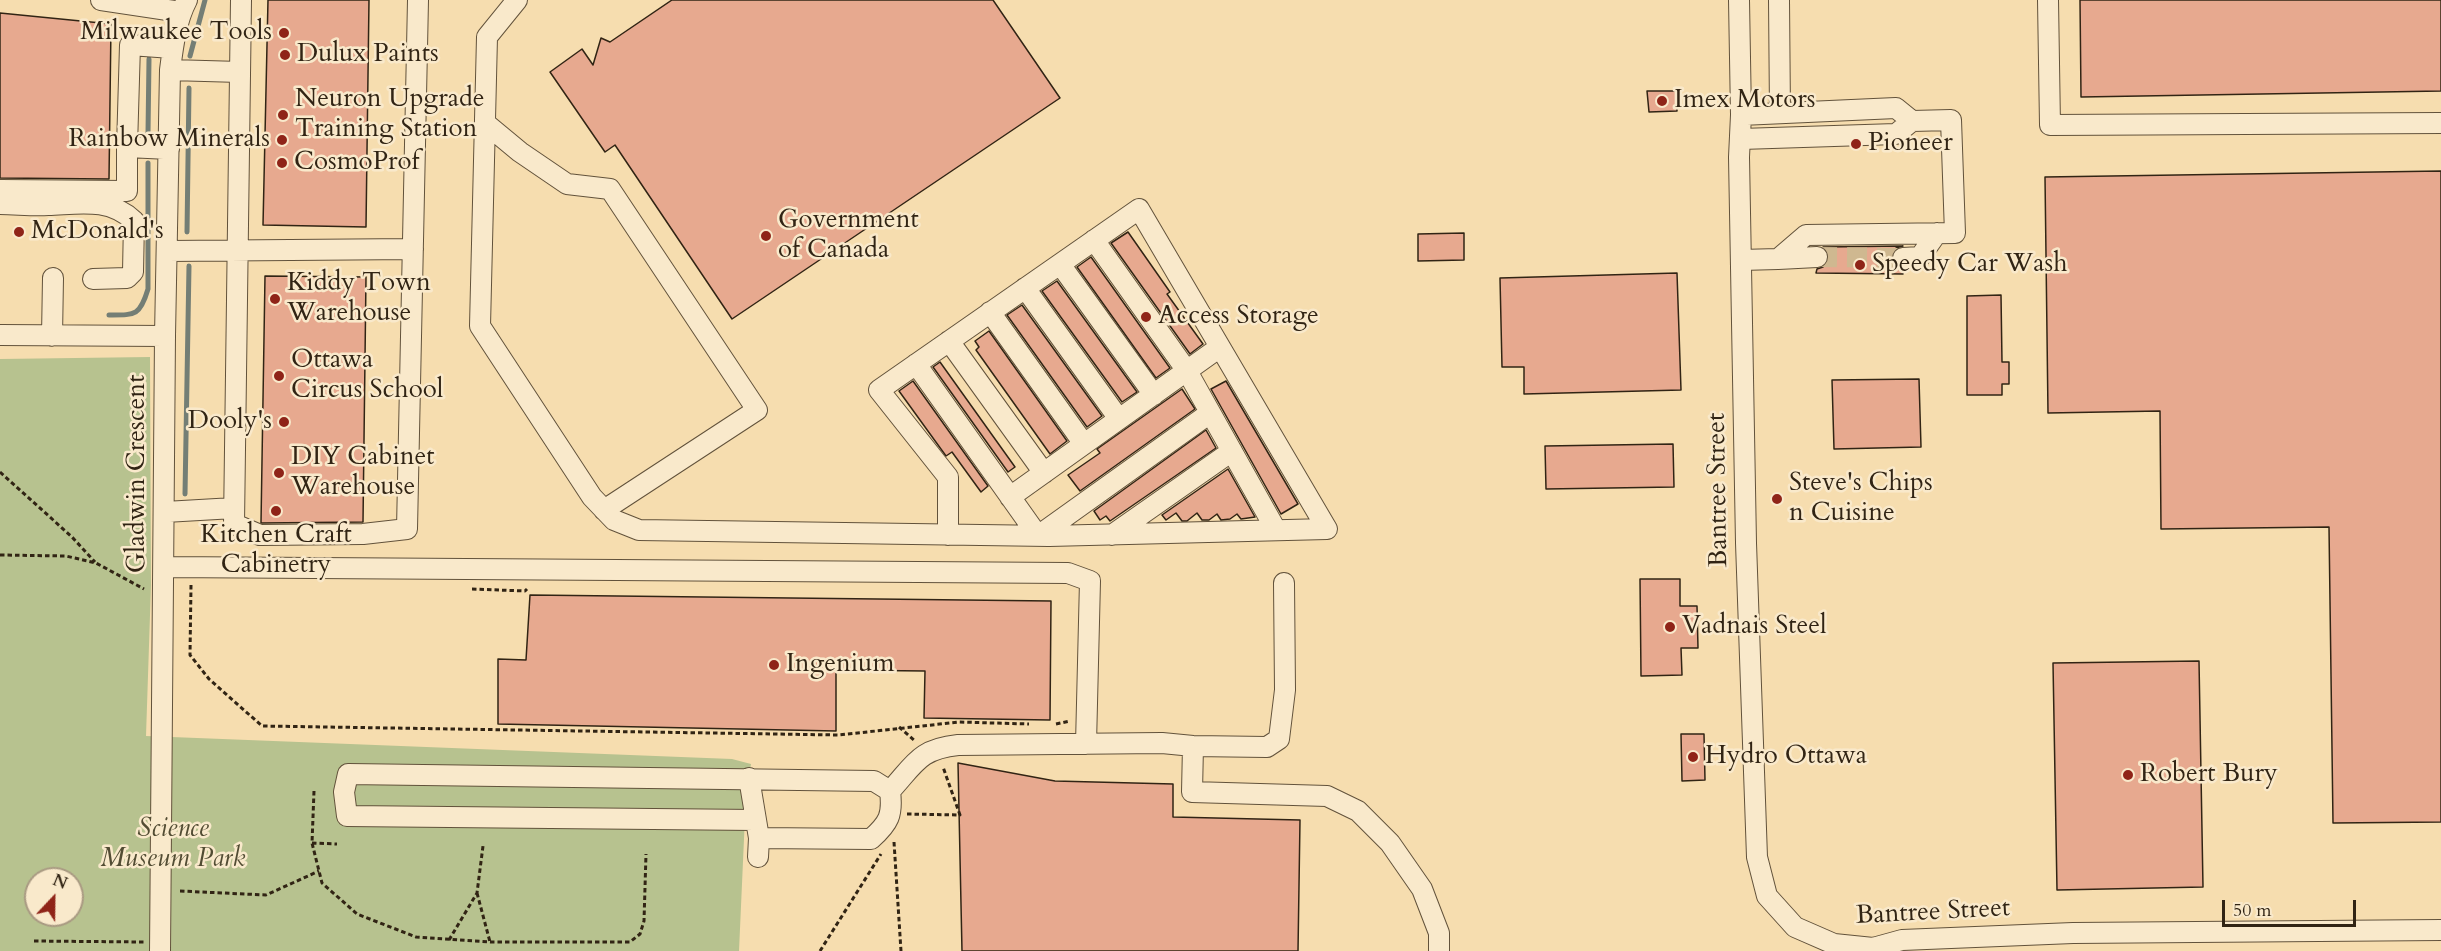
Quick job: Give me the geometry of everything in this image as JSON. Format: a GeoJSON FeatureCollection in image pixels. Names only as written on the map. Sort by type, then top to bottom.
{"type":"FeatureCollection","features":[{"type":"Feature","properties":{"kind":"street"},"geometry":{"type":"LineString","coordinates":[[101,0],[184,6]]}},
{"type":"Feature","properties":{"kind":"street"},"geometry":{"type":"LineString","coordinates":[[241,0],[234,524],[260,535],[363,534],[407,529],[418,0]]}},
{"type":"Feature","properties":{"kind":"street"},"geometry":{"type":"LineString","coordinates":[[517,0],[487,37],[480,326],[592,497],[614,520],[639,530],[948,535],[1112,535],[1327,529],[1139,209],[879,390],[948,477],[948,535]]}},
{"type":"Feature","properties":{"kind":"street","name":"Bantree Street"},"geometry":{"type":"LineString","coordinates":[[1739,0],[1746,543],[1757,857],[1767,896],[1794,927],[1834,944],[1873,948],[1902,940],[2073,933],[2305,941],[2441,930]]}},
{"type":"Feature","properties":{"kind":"street"},"geometry":{"type":"LineString","coordinates":[[1779,0],[1780,113]]}},
{"type":"Feature","properties":{"kind":"street"},"geometry":{"type":"LineString","coordinates":[[2048,0],[2050,125],[2441,123]]}},
{"type":"Feature","properties":{"kind":"street","name":"Gladwin Crescent"},"geometry":{"type":"LineString","coordinates":[[160,946],[165,567],[165,336],[170,69],[172,48],[184,6]]}},
{"type":"Feature","properties":{"kind":"street"},"geometry":{"type":"LineString","coordinates":[[0,190],[127,191],[130,45],[172,48]]}},
{"type":"Feature","properties":{"kind":"street"},"geometry":{"type":"LineString","coordinates":[[170,69],[240,72]]}},
{"type":"Feature","properties":{"kind":"street"},"geometry":{"type":"LineString","coordinates":[[1741,115],[1896,108],[1912,121]]}},
{"type":"Feature","properties":{"kind":"street"},"geometry":{"type":"LineString","coordinates":[[1741,139],[1896,134],[1912,121],[1951,120],[1955,233],[1806,235],[1778,259]]}},
{"type":"Feature","properties":{"kind":"street"},"geometry":{"type":"LineString","coordinates":[[485,123],[520,152],[567,184],[610,189],[757,410],[604,510]]}},
{"type":"Feature","properties":{"kind":"street"},"geometry":{"type":"LineString","coordinates":[[127,147],[168,149]]}},
{"type":"Feature","properties":{"kind":"street"},"geometry":{"type":"LineString","coordinates":[[0,204],[47,205],[92,202],[124,212],[134,221],[133,272],[127,278],[93,279]]}},
{"type":"Feature","properties":{"kind":"street"},"geometry":{"type":"LineString","coordinates":[[1903,258],[1920,257],[1937,234]]}},
{"type":"Feature","properties":{"kind":"street"},"geometry":{"type":"LineString","coordinates":[[1094,240],[1187,371],[1276,530]]}},
{"type":"Feature","properties":{"kind":"street"},"geometry":{"type":"LineString","coordinates":[[168,252],[412,249]]}},
{"type":"Feature","properties":{"kind":"street"},"geometry":{"type":"LineString","coordinates":[[1741,260],[1817,257]]}},
{"type":"Feature","properties":{"kind":"street"},"geometry":{"type":"LineString","coordinates":[[1060,264],[1154,395]]}},
{"type":"Feature","properties":{"kind":"street"},"geometry":{"type":"LineString","coordinates":[[52,336],[53,278]]}},
{"type":"Feature","properties":{"kind":"street"},"geometry":{"type":"LineString","coordinates":[[1025,288],[1119,419]]}},
{"type":"Feature","properties":{"kind":"street"},"geometry":{"type":"LineString","coordinates":[[990,312],[1084,444]]}},
{"type":"Feature","properties":{"kind":"street"},"geometry":{"type":"LineString","coordinates":[[0,335],[165,336]]}},
{"type":"Feature","properties":{"kind":"street"},"geometry":{"type":"LineString","coordinates":[[949,341],[1044,472]]}},
{"type":"Feature","properties":{"kind":"street"},"geometry":{"type":"LineString","coordinates":[[1010,497],[1220,347]]}},
{"type":"Feature","properties":{"kind":"street"},"geometry":{"type":"LineString","coordinates":[[916,364],[1038,536]]}},
{"type":"Feature","properties":{"kind":"street"},"geometry":{"type":"LineString","coordinates":[[1038,536],[1210,412]]}},
{"type":"Feature","properties":{"kind":"street"},"geometry":{"type":"LineString","coordinates":[[1112,535],[1232,451]]}},
{"type":"Feature","properties":{"kind":"street"},"geometry":{"type":"LineString","coordinates":[[165,512],[234,508]]}},
{"type":"Feature","properties":{"kind":"street"},"geometry":{"type":"LineString","coordinates":[[165,567],[1068,573],[1090,581],[1086,744]]}},
{"type":"Feature","properties":{"kind":"street"},"geometry":{"type":"LineString","coordinates":[[891,799],[874,781],[749,778],[348,774],[344,792],[347,816],[757,838],[872,839],[886,825],[891,799],[925,753],[938,747],[1162,743],[1193,746],[1267,747],[1279,739],[1284,710],[1284,582]]}},
{"type":"Feature","properties":{"kind":"street"},"geometry":{"type":"LineString","coordinates":[[1193,746],[1192,792],[1327,796],[1358,811],[1390,843],[1422,890],[1439,933],[1439,951]]}},
{"type":"Feature","properties":{"kind":"street"},"geometry":{"type":"LineString","coordinates":[[749,778],[757,838]]}},
{"type":"Feature","properties":{"kind":"path"},"geometry":{"type":"LineString","coordinates":[[0,472],[72,537],[96,563]]}},
{"type":"Feature","properties":{"kind":"path"},"geometry":{"type":"LineString","coordinates":[[0,555],[66,556],[96,563],[164,601]]}},
{"type":"Feature","properties":{"kind":"path"},"geometry":{"type":"LineString","coordinates":[[191,568],[190,655],[209,679],[262,726],[839,735],[959,722],[1031,724]]}},
{"type":"Feature","properties":{"kind":"path"},"geometry":{"type":"LineString","coordinates":[[1055,725],[1086,717]]}},
{"type":"Feature","properties":{"kind":"path"},"geometry":{"type":"LineString","coordinates":[[891,799],[909,815],[960,815],[941,763]]}},
{"type":"Feature","properties":{"kind":"path"},"geometry":{"type":"LineString","coordinates":[[314,791],[312,843],[322,883],[357,914],[416,937],[490,942],[630,942],[640,934],[644,921],[646,854]]}},
{"type":"Feature","properties":{"kind":"path"},"geometry":{"type":"LineString","coordinates":[[894,836],[901,951]]}},
{"type":"Feature","properties":{"kind":"path"},"geometry":{"type":"LineString","coordinates":[[312,843],[337,844]]}},
{"type":"Feature","properties":{"kind":"path"},"geometry":{"type":"LineString","coordinates":[[483,846],[477,893],[490,942]]}},
{"type":"Feature","properties":{"kind":"path"},"geometry":{"type":"LineString","coordinates":[[820,951],[885,848]]}},
{"type":"Feature","properties":{"kind":"path"},"geometry":{"type":"LineString","coordinates":[[161,891],[266,896],[319,871]]}},
{"type":"Feature","properties":{"kind":"path"},"geometry":{"type":"LineString","coordinates":[[450,940],[477,893]]}},
{"type":"Feature","properties":{"kind":"path"},"geometry":{"type":"LineString","coordinates":[[34,941],[160,946]]}},
{"type":"Feature","properties":{"kind":"green space","name":"Science Museum Park"},"geometry":{"type":"Polygon","coordinates":[[[150,357],[151,585],[146,736],[732,759],[751,764],[746,794],[739,951],[0,951],[0,359],[150,357]]]}},
{"type":"Feature","properties":{"kind":"building"},"geometry":{"type":"Polygon","coordinates":[[[268,0],[369,0],[366,227],[263,225],[268,0]]]}},
{"type":"Feature","properties":{"kind":"building","name":"Government of Canada"},"geometry":{"type":"Polygon","coordinates":[[[672,0],[993,0],[1060,98],[732,319],[615,145],[605,152],[550,72],[582,49],[593,65],[601,38],[610,42],[672,0]]]}},
{"type":"Feature","properties":{"kind":"building"},"geometry":{"type":"Polygon","coordinates":[[[2080,0],[2441,0],[2441,91],[2081,97],[2080,0]]]}},
{"type":"Feature","properties":{"kind":"building"},"geometry":{"type":"Polygon","coordinates":[[[0,13],[111,24],[109,179],[0,178],[0,13]]]}},
{"type":"Feature","properties":{"kind":"building","name":"Imex Motors"},"geometry":{"type":"Polygon","coordinates":[[[1647,91],[1676,91],[1677,111],[1649,112],[1647,91]]]}},
{"type":"Feature","properties":{"kind":"building"},"geometry":{"type":"Polygon","coordinates":[[[2441,171],[2441,822],[2333,823],[2329,527],[2161,529],[2160,411],[2048,413],[2045,177],[2441,171]]]}},
{"type":"Feature","properties":{"kind":"building"},"geometry":{"type":"Polygon","coordinates":[[[1128,232],[1170,292],[1167,294],[1203,344],[1190,354],[1111,243],[1128,232]]]}},
{"type":"Feature","properties":{"kind":"building"},"geometry":{"type":"Polygon","coordinates":[[[1464,233],[1464,260],[1418,261],[1418,234],[1464,233]]]}},
{"type":"Feature","properties":{"kind":"building","name":"Speedy Car Wash"},"geometry":{"type":"Polygon","coordinates":[[[1903,246],[1896,248],[1891,258],[1893,265],[1903,270],[1903,274],[1816,273],[1817,269],[1828,262],[1829,256],[1823,247],[1903,246]]]}},
{"type":"Feature","properties":{"kind":"building"},"geometry":{"type":"Polygon","coordinates":[[[1091,257],[1170,368],[1156,378],[1077,267],[1091,257]]]}},
{"type":"Feature","properties":{"kind":"building"},"geometry":{"type":"Polygon","coordinates":[[[1677,273],[1681,390],[1524,394],[1524,367],[1502,367],[1500,278],[1677,273]]]}},
{"type":"Feature","properties":{"kind":"building"},"geometry":{"type":"Polygon","coordinates":[[[265,276],[366,277],[363,522],[261,523],[265,276]]]}},
{"type":"Feature","properties":{"kind":"building"},"geometry":{"type":"Polygon","coordinates":[[[1057,281],[1137,392],[1122,402],[1042,291],[1057,281]]]}},
{"type":"Feature","properties":{"kind":"building"},"geometry":{"type":"Polygon","coordinates":[[[2001,295],[2002,362],[2009,362],[2009,384],[2002,384],[2002,395],[1967,395],[1967,296],[2001,295]]]}},
{"type":"Feature","properties":{"kind":"building"},"geometry":{"type":"Polygon","coordinates":[[[1022,305],[1102,416],[1087,427],[1007,315],[1022,305]]]}},
{"type":"Feature","properties":{"kind":"building"},"geometry":{"type":"Polygon","coordinates":[[[989,331],[1067,441],[1050,454],[976,350],[979,347],[975,341],[989,331]]]}},
{"type":"Feature","properties":{"kind":"building"},"geometry":{"type":"Polygon","coordinates":[[[940,362],[1015,467],[1008,472],[933,367],[940,362]]]}},
{"type":"Feature","properties":{"kind":"building"},"geometry":{"type":"Polygon","coordinates":[[[1919,379],[1921,447],[1834,449],[1832,380],[1919,379]]]}},
{"type":"Feature","properties":{"kind":"building"},"geometry":{"type":"Polygon","coordinates":[[[913,381],[988,486],[981,492],[952,452],[946,456],[899,391],[913,381]]]}},
{"type":"Feature","properties":{"kind":"building"},"geometry":{"type":"Polygon","coordinates":[[[1226,381],[1298,504],[1281,514],[1211,389],[1226,381]]]}},
{"type":"Feature","properties":{"kind":"building"},"geometry":{"type":"Polygon","coordinates":[[[1182,389],[1195,409],[1080,491],[1068,475],[1100,453],[1097,449],[1182,389]]]}},
{"type":"Feature","properties":{"kind":"building"},"geometry":{"type":"Polygon","coordinates":[[[1206,430],[1216,448],[1110,521],[1106,516],[1100,520],[1094,511],[1206,430]]]}},
{"type":"Feature","properties":{"kind":"building"},"geometry":{"type":"Polygon","coordinates":[[[1673,444],[1674,487],[1546,489],[1545,446],[1673,444]]]}},
{"type":"Feature","properties":{"kind":"building"},"geometry":{"type":"Polygon","coordinates":[[[1228,469],[1255,517],[1241,519],[1237,514],[1230,519],[1221,520],[1217,514],[1209,520],[1202,520],[1197,513],[1187,521],[1182,521],[1176,513],[1166,520],[1162,515],[1228,469]]]}},
{"type":"Feature","properties":{"kind":"building","name":"Vadnais Steel"},"geometry":{"type":"Polygon","coordinates":[[[1640,579],[1680,579],[1680,606],[1697,606],[1698,648],[1681,648],[1682,675],[1641,676],[1640,579]]]}},
{"type":"Feature","properties":{"kind":"building","name":"Ingenium"},"geometry":{"type":"Polygon","coordinates":[[[530,595],[1051,601],[1050,720],[924,718],[925,671],[836,670],[836,731],[498,724],[498,659],[526,660],[530,595]]]}},
{"type":"Feature","properties":{"kind":"building","name":"Robert Bury"},"geometry":{"type":"Polygon","coordinates":[[[2199,661],[2203,887],[2057,890],[2053,663],[2199,661]]]}},
{"type":"Feature","properties":{"kind":"building","name":"Hydro Ottawa"},"geometry":{"type":"Polygon","coordinates":[[[1681,734],[1704,734],[1705,780],[1682,781],[1681,734]]]}},
{"type":"Feature","properties":{"kind":"building"},"geometry":{"type":"Polygon","coordinates":[[[958,763],[1055,781],[1173,784],[1173,817],[1300,820],[1298,951],[962,951],[958,763]]]}},
{"type":"Feature","properties":{"kind":"waterway"},"geometry":{"type":"LineString","coordinates":[[190,56],[205,0]]}},
{"type":"Feature","properties":{"kind":"waterway"},"geometry":{"type":"LineString","coordinates":[[148,133],[149,59]]}},
{"type":"Feature","properties":{"kind":"waterway"},"geometry":{"type":"LineString","coordinates":[[187,232],[189,88]]}},
{"type":"Feature","properties":{"kind":"waterway"},"geometry":{"type":"LineString","coordinates":[[109,315],[125,315],[135,312],[142,304],[148,289],[148,163]]}},
{"type":"Feature","properties":{"kind":"waterway"},"geometry":{"type":"LineString","coordinates":[[185,494],[189,266]]}},
{"type":"Feature","properties":{"kind":"tunnel"},"geometry":{"type":"LineString","coordinates":[[1817,257],[1903,258]]}},
{"type":"Feature","properties":{"kind":"place","name":"Milwaukee Tools"},"geometry":{"type":"Point","coordinates":[284,33]}},
{"type":"Feature","properties":{"kind":"place","name":"Dulux Paints"},"geometry":{"type":"Point","coordinates":[285,55]}},
{"type":"Feature","properties":{"kind":"place","name":"Imex Motors"},"geometry":{"type":"Point","coordinates":[1662,101]}},
{"type":"Feature","properties":{"kind":"place","name":"Neuron Upgrade Training Station"},"geometry":{"type":"Point","coordinates":[283,115]}},
{"type":"Feature","properties":{"kind":"place","name":"Rainbow Minerals"},"geometry":{"type":"Point","coordinates":[282,140]}},
{"type":"Feature","properties":{"kind":"place","name":"Pioneer"},"geometry":{"type":"Point","coordinates":[1856,144]}},
{"type":"Feature","properties":{"kind":"place","name":"CosmoProf"},"geometry":{"type":"Point","coordinates":[282,163]}},
{"type":"Feature","properties":{"kind":"place","name":"McDonald's"},"geometry":{"type":"Point","coordinates":[19,232]}},
{"type":"Feature","properties":{"kind":"place","name":"Government of Canada"},"geometry":{"type":"Point","coordinates":[766,236]}},
{"type":"Feature","properties":{"kind":"place","name":"Speedy Car Wash"},"geometry":{"type":"Point","coordinates":[1860,265]}},
{"type":"Feature","properties":{"kind":"place","name":"Kiddy Town Warehouse"},"geometry":{"type":"Point","coordinates":[275,299]}},
{"type":"Feature","properties":{"kind":"place","name":"Access Storage"},"geometry":{"type":"Point","coordinates":[1146,317]}},
{"type":"Feature","properties":{"kind":"place","name":"Ottawa Circus School"},"geometry":{"type":"Point","coordinates":[279,376]}},
{"type":"Feature","properties":{"kind":"place","name":"Dooly's"},"geometry":{"type":"Point","coordinates":[284,422]}},
{"type":"Feature","properties":{"kind":"place","name":"DIY Cabinet Warehouse"},"geometry":{"type":"Point","coordinates":[279,473]}},
{"type":"Feature","properties":{"kind":"place","name":"Steve's Chips n Cuisine"},"geometry":{"type":"Point","coordinates":[1777,499]}},
{"type":"Feature","properties":{"kind":"place","name":"Kitchen Craft Cabinetry"},"geometry":{"type":"Point","coordinates":[276,511]}},
{"type":"Feature","properties":{"kind":"place","name":"Vadnais Steel"},"geometry":{"type":"Point","coordinates":[1670,627]}},
{"type":"Feature","properties":{"kind":"place","name":"Ingenium"},"geometry":{"type":"Point","coordinates":[774,665]}},
{"type":"Feature","properties":{"kind":"place","name":"Hydro Ottawa"},"geometry":{"type":"Point","coordinates":[1693,757]}},
{"type":"Feature","properties":{"kind":"place","name":"Robert Bury"},"geometry":{"type":"Point","coordinates":[2128,775]}}]}
